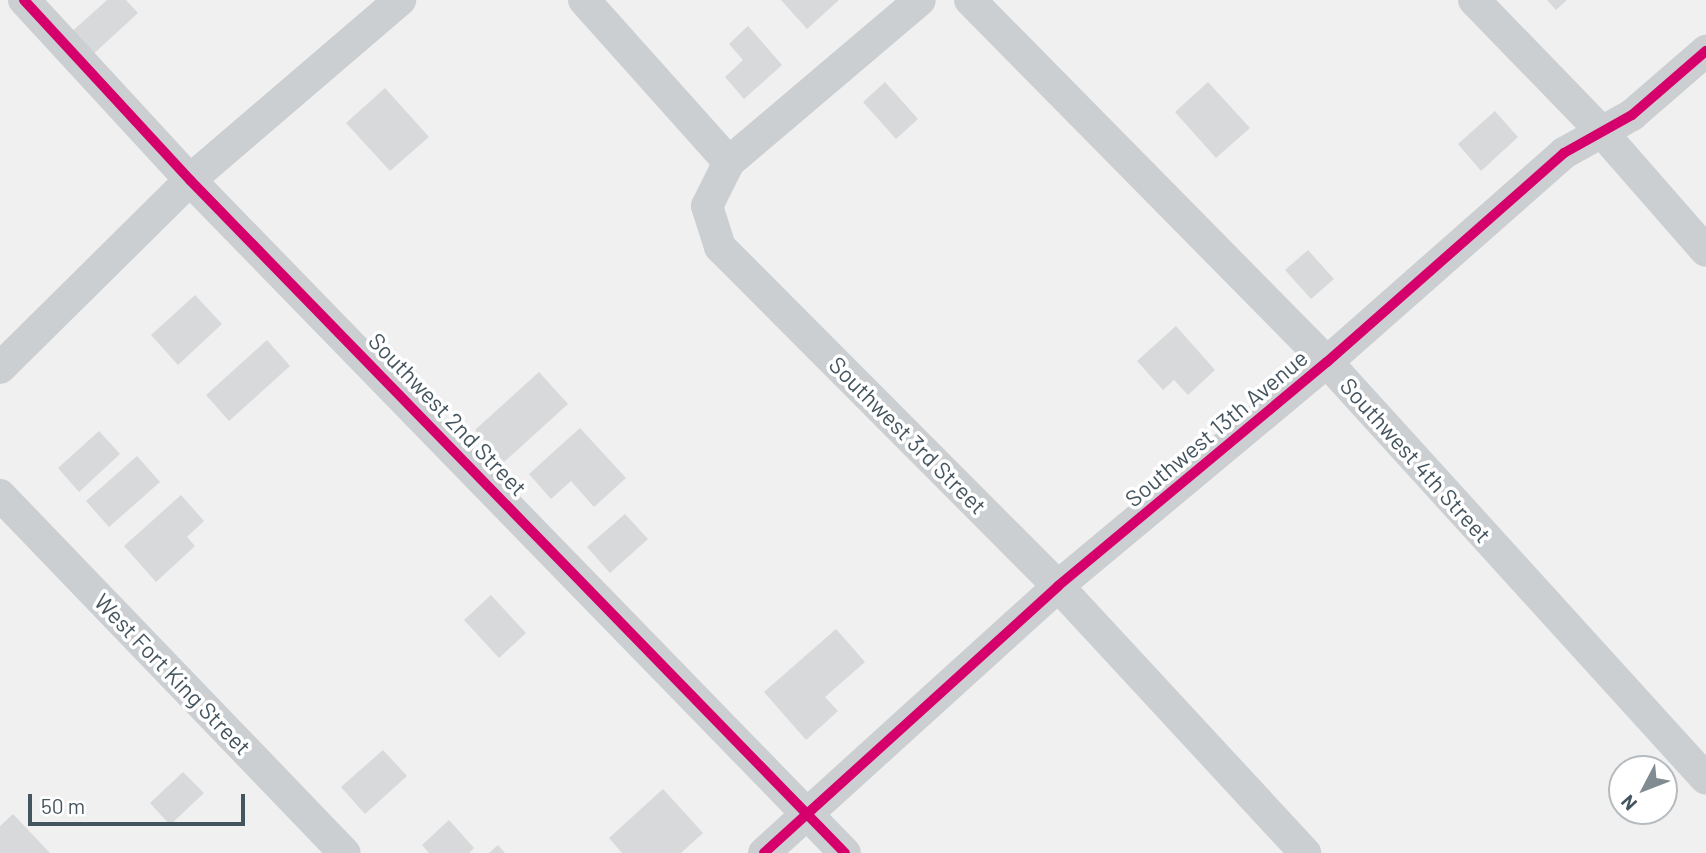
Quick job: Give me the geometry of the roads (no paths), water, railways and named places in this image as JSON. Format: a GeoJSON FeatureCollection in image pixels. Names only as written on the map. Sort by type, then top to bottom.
{"type":"FeatureCollection","features":[{"type":"Feature","properties":{"kind":"street","name":"Southwest 2nd Street"},"geometry":{"type":"LineString","coordinates":[[24,0],[190,180],[845,853]]}},
{"type":"Feature","properties":{"kind":"street"},"geometry":{"type":"LineString","coordinates":[[0,368],[190,180],[400,0]]}},
{"type":"Feature","properties":{"kind":"street"},"geometry":{"type":"LineString","coordinates":[[584,0],[729,162],[920,0]]}},
{"type":"Feature","properties":{"kind":"street","name":"Southwest 4th Street"},"geometry":{"type":"LineString","coordinates":[[971,0],[1328,362],[1706,779]]}},
{"type":"Feature","properties":{"kind":"street"},"geometry":{"type":"LineString","coordinates":[[1474,0],[1601,131],[1706,251]]}},
{"type":"Feature","properties":{"kind":"street","name":"Southwest 13th Avenue"},"geometry":{"type":"LineString","coordinates":[[764,853],[1058,586],[1328,362],[1564,153],[1632,116],[1706,51]]}},
{"type":"Feature","properties":{"kind":"street","name":"Southwest 3rd Street"},"geometry":{"type":"LineString","coordinates":[[729,162],[707,206],[720,247],[1058,586],[1305,853]]}},
{"type":"Feature","properties":{"kind":"street","name":"West Fort King Street"},"geometry":{"type":"LineString","coordinates":[[0,495],[345,853]]}}]}
